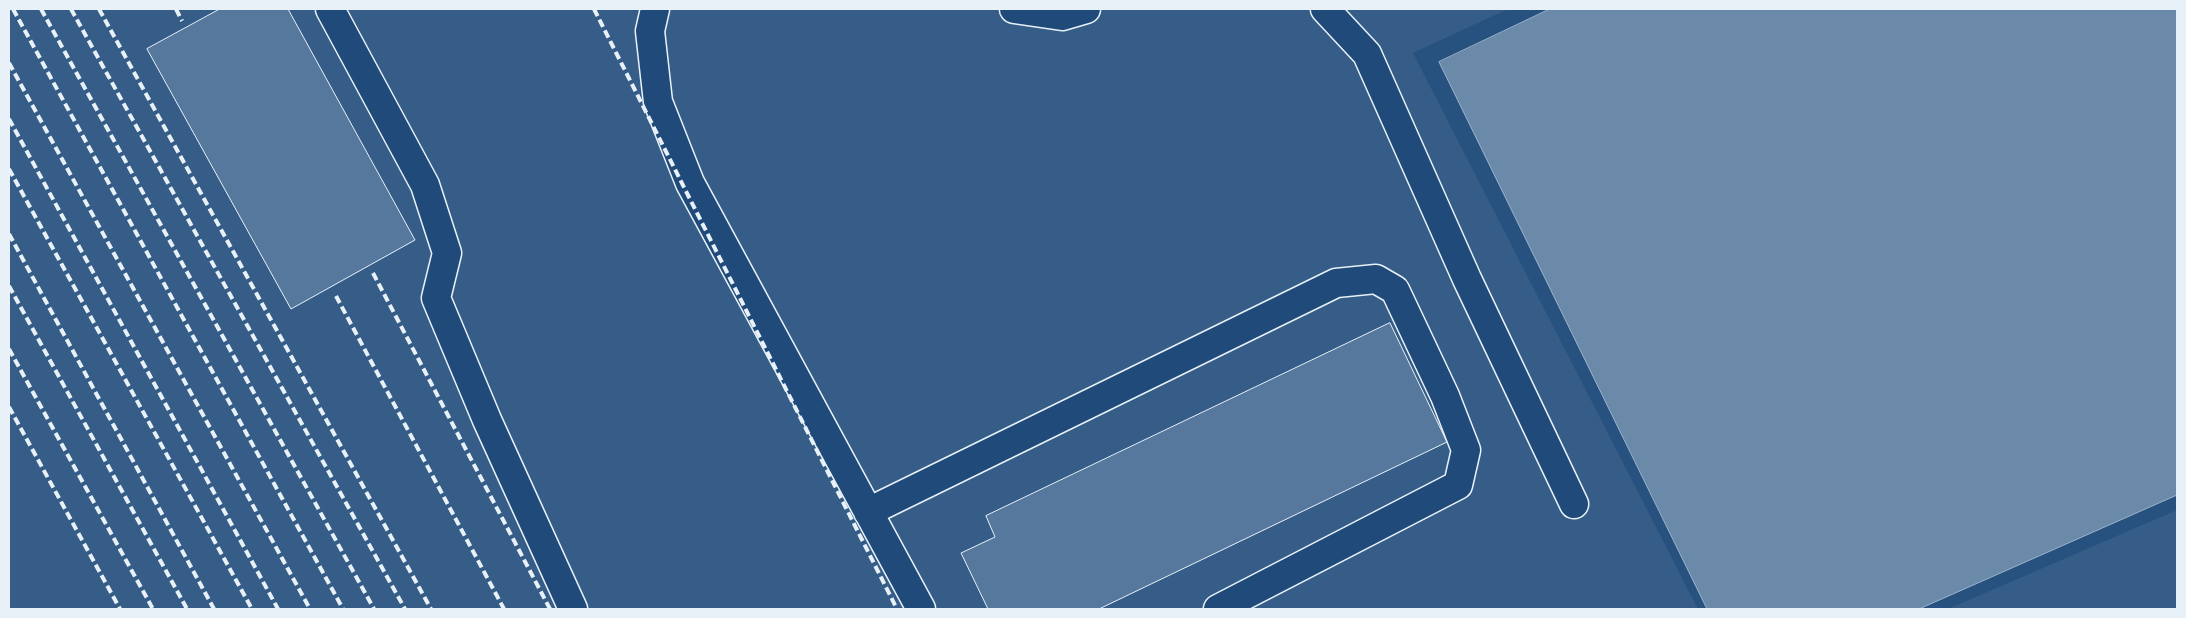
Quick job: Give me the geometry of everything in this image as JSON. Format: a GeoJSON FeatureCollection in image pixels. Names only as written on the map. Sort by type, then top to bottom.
{"type":"FeatureCollection","features":[{"type":"Feature","properties":{"kind":"lane"},"geometry":{"type":"LineString","coordinates":[[330,9],[425,185],[447,253],[436,298],[487,420],[574,609]]}},
{"type":"Feature","properties":{"kind":"lane"},"geometry":{"type":"LineString","coordinates":[[655,9],[650,31],[658,102],[690,182],[921,609]]}},
{"type":"Feature","properties":{"kind":"lane"},"geometry":{"type":"LineString","coordinates":[[1014,9],[1062,16],[1086,9]]}},
{"type":"Feature","properties":{"kind":"lane"},"geometry":{"type":"LineString","coordinates":[[1324,9],[1366,54],[1467,279],[1574,504]]}},
{"type":"Feature","properties":{"kind":"lane"},"geometry":{"type":"LineString","coordinates":[[868,512],[1336,284],[1376,279],[1395,290],[1445,396],[1466,450],[1458,485],[1218,609]]}},
{"type":"Feature","properties":{"kind":"shaded area"},"geometry":{"type":"Polygon","coordinates":[[[9,9],[1508,9],[1413,53],[1698,609],[9,609],[9,9]]]}},
{"type":"Feature","properties":{"kind":"shaded area"},"geometry":{"type":"Polygon","coordinates":[[[1550,9],[2177,9],[2177,495],[1919,609],[1707,609],[1439,62],[1550,9]]]}},
{"type":"Feature","properties":{"kind":"shaded area"},"geometry":{"type":"Polygon","coordinates":[[[2177,510],[2177,609],[1948,609],[2177,510]]]}},
{"type":"Feature","properties":{"kind":"building"},"geometry":{"type":"Polygon","coordinates":[[[220,9],[288,9],[415,240],[291,309],[147,49],[220,9]]]}},
{"type":"Feature","properties":{"kind":"building"},"geometry":{"type":"Polygon","coordinates":[[[1390,323],[1447,442],[1099,609],[988,609],[961,553],[995,537],[986,516],[1390,323]]]}},
{"type":"Feature","properties":{"kind":"railway"},"geometry":{"type":"LineString","coordinates":[[13,9],[343,609]]}},
{"type":"Feature","properties":{"kind":"railway"},"geometry":{"type":"LineString","coordinates":[[41,9],[374,609]]}},
{"type":"Feature","properties":{"kind":"railway"},"geometry":{"type":"LineString","coordinates":[[71,9],[405,609]]}},
{"type":"Feature","properties":{"kind":"railway"},"geometry":{"type":"LineString","coordinates":[[99,9],[431,609]]}},
{"type":"Feature","properties":{"kind":"railway"},"geometry":{"type":"LineString","coordinates":[[176,9],[182,21]]}},
{"type":"Feature","properties":{"kind":"railway"},"geometry":{"type":"LineString","coordinates":[[594,9],[897,609]]}},
{"type":"Feature","properties":{"kind":"railway"},"geometry":{"type":"LineString","coordinates":[[9,63],[310,609]]}},
{"type":"Feature","properties":{"kind":"railway"},"geometry":{"type":"LineString","coordinates":[[9,119],[278,609]]}},
{"type":"Feature","properties":{"kind":"railway"},"geometry":{"type":"LineString","coordinates":[[9,169],[252,609]]}},
{"type":"Feature","properties":{"kind":"railway"},"geometry":{"type":"LineString","coordinates":[[9,234],[214,609]]}},
{"type":"Feature","properties":{"kind":"railway"},"geometry":{"type":"LineString","coordinates":[[373,273],[550,609]]}},
{"type":"Feature","properties":{"kind":"railway"},"geometry":{"type":"LineString","coordinates":[[9,286],[187,609]]}},
{"type":"Feature","properties":{"kind":"railway"},"geometry":{"type":"LineString","coordinates":[[336,296],[504,609]]}},
{"type":"Feature","properties":{"kind":"railway"},"geometry":{"type":"LineString","coordinates":[[9,349],[153,609]]}},
{"type":"Feature","properties":{"kind":"railway"},"geometry":{"type":"LineString","coordinates":[[9,407],[120,609]]}}]}
